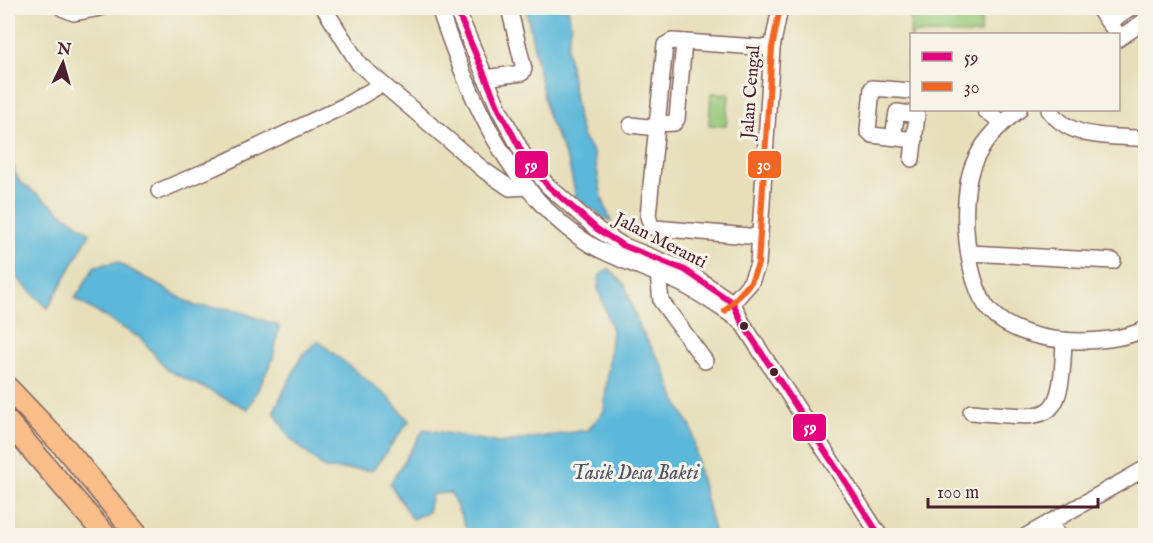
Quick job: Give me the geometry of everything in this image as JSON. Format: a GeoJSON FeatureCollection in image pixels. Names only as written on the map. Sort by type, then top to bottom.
{"type":"FeatureCollection","features":[{"type":"Feature","properties":{"kind":"highway"},"geometry":{"type":"LineString","coordinates":[[8,388],[66,449],[138,536]]}},
{"type":"Feature","properties":{"kind":"highway"},"geometry":{"type":"LineString","coordinates":[[8,422],[106,536]]}},
{"type":"Feature","properties":{"kind":"street"},"geometry":{"type":"LineString","coordinates":[[62,8],[74,13],[101,8]]}},
{"type":"Feature","properties":{"kind":"street"},"geometry":{"type":"LineString","coordinates":[[324,8],[359,64],[485,171],[510,188],[528,187]]}},
{"type":"Feature","properties":{"kind":"street","name":"Jalan Meranti"},"geometry":{"type":"LineString","coordinates":[[439,8],[483,119],[508,162],[559,220],[592,246],[729,307]]}},
{"type":"Feature","properties":{"kind":"street","name":"Jalan Meranti"},"geometry":{"type":"LineString","coordinates":[[456,8],[485,78],[524,154],[546,185],[572,210],[622,245],[685,270],[729,307]]}},
{"type":"Feature","properties":{"kind":"street"},"geometry":{"type":"LineString","coordinates":[[485,78],[506,77],[522,73],[524,69],[509,8]]}},
{"type":"Feature","properties":{"kind":"street","name":"Jalan Cengal"},"geometry":{"type":"LineString","coordinates":[[729,307],[752,282],[758,264],[772,48],[780,8]]}},
{"type":"Feature","properties":{"kind":"street"},"geometry":{"type":"LineString","coordinates":[[1098,8],[1116,33]]}},
{"type":"Feature","properties":{"kind":"street"},"geometry":{"type":"LineString","coordinates":[[1118,33],[1130,8]]}},
{"type":"Feature","properties":{"kind":"street"},"geometry":{"type":"LineString","coordinates":[[1119,33],[1146,20]]}},
{"type":"Feature","properties":{"kind":"street"},"geometry":{"type":"LineString","coordinates":[[631,125],[657,126],[675,123],[678,119],[684,42],[772,48]]}},
{"type":"Feature","properties":{"kind":"street"},"geometry":{"type":"LineString","coordinates":[[159,191],[346,105],[382,84]]}},
{"type":"Feature","properties":{"kind":"street"},"geometry":{"type":"LineString","coordinates":[[910,91],[874,86],[870,90],[868,131],[872,135],[915,140]]}},
{"type":"Feature","properties":{"kind":"street"},"geometry":{"type":"LineString","coordinates":[[986,111],[1002,122]]}},
{"type":"Feature","properties":{"kind":"street"},"geometry":{"type":"LineString","coordinates":[[1017,111],[995,129],[973,166],[966,207],[972,276],[980,296],[1002,322],[1020,331],[1064,340],[1105,341],[1146,329]]}},
{"type":"Feature","properties":{"kind":"street"},"geometry":{"type":"LineString","coordinates":[[1049,111],[1068,129],[1078,133],[1146,139]]}},
{"type":"Feature","properties":{"kind":"street"},"geometry":{"type":"LineString","coordinates":[[893,137],[897,114],[900,112],[917,117],[912,159]]}},
{"type":"Feature","properties":{"kind":"street"},"geometry":{"type":"LineString","coordinates":[[657,126],[648,216],[651,226],[760,237]]}},
{"type":"Feature","properties":{"kind":"street"},"geometry":{"type":"LineString","coordinates":[[970,253],[1113,261]]}},
{"type":"Feature","properties":{"kind":"street"},"geometry":{"type":"LineString","coordinates":[[658,275],[661,300],[705,361]]}},
{"type":"Feature","properties":{"kind":"street"},"geometry":{"type":"LineString","coordinates":[[729,307],[741,321],[880,536]]}},
{"type":"Feature","properties":{"kind":"street"},"geometry":{"type":"LineString","coordinates":[[971,412],[1022,416],[1042,414],[1053,408],[1063,385],[1064,340]]}},
{"type":"Feature","properties":{"kind":"street"},"geometry":{"type":"LineString","coordinates":[[1026,536],[1146,468]]}},
{"type":"Feature","properties":{"kind":"street"},"geometry":{"type":"LineString","coordinates":[[1050,522],[1058,536]]}},
{"type":"Feature","properties":{"kind":"green space"},"geometry":{"type":"Polygon","coordinates":[[[912,10],[982,16],[980,33],[910,33],[912,10]]]}},
{"type":"Feature","properties":{"kind":"green space"},"geometry":{"type":"Polygon","coordinates":[[[910,35],[910,72],[907,72],[910,35]]]}},
{"type":"Feature","properties":{"kind":"green space"},"geometry":{"type":"Polygon","coordinates":[[[711,93],[729,94],[726,126],[709,125],[711,93]]]}},
{"type":"Feature","properties":{"kind":"water"},"geometry":{"type":"Polygon","coordinates":[[[528,8],[568,8],[571,26],[567,47],[578,120],[583,138],[594,154],[602,198],[611,222],[576,197],[569,164],[548,117],[527,13],[528,8]]]}},
{"type":"Feature","properties":{"kind":"water"},"geometry":{"type":"Polygon","coordinates":[[[8,155],[19,181],[90,233],[48,308],[8,269],[8,155]]]}},
{"type":"Feature","properties":{"kind":"water"},"geometry":{"type":"Polygon","coordinates":[[[117,262],[195,306],[233,309],[279,326],[273,359],[248,409],[167,370],[142,339],[75,299],[95,266],[117,262]]]}},
{"type":"Feature","properties":{"kind":"water","name":"Tasik Desa Bakti"},"geometry":{"type":"Polygon","coordinates":[[[609,269],[625,285],[639,327],[664,368],[675,399],[692,429],[698,468],[715,535],[469,535],[451,493],[432,494],[428,512],[412,519],[390,484],[424,429],[499,443],[588,430],[604,411],[612,330],[598,288],[600,275],[609,269]]]}},
{"type":"Feature","properties":{"kind":"water"},"geometry":{"type":"Polygon","coordinates":[[[318,341],[389,398],[409,421],[373,470],[325,469],[289,437],[274,411],[302,355],[318,341]]]}},
{"type":"Feature","properties":{"kind":"transit line","name":"59"},"geometry":{"type":"LineString","coordinates":[[456,8],[499,109],[523,154],[547,185],[597,229],[622,245],[685,270],[733,303],[741,321],[880,536]]}},
{"type":"Feature","properties":{"kind":"transit line","name":"30"},"geometry":{"type":"LineString","coordinates":[[725,311],[751,282],[758,264],[772,48],[780,8]]}}]}
